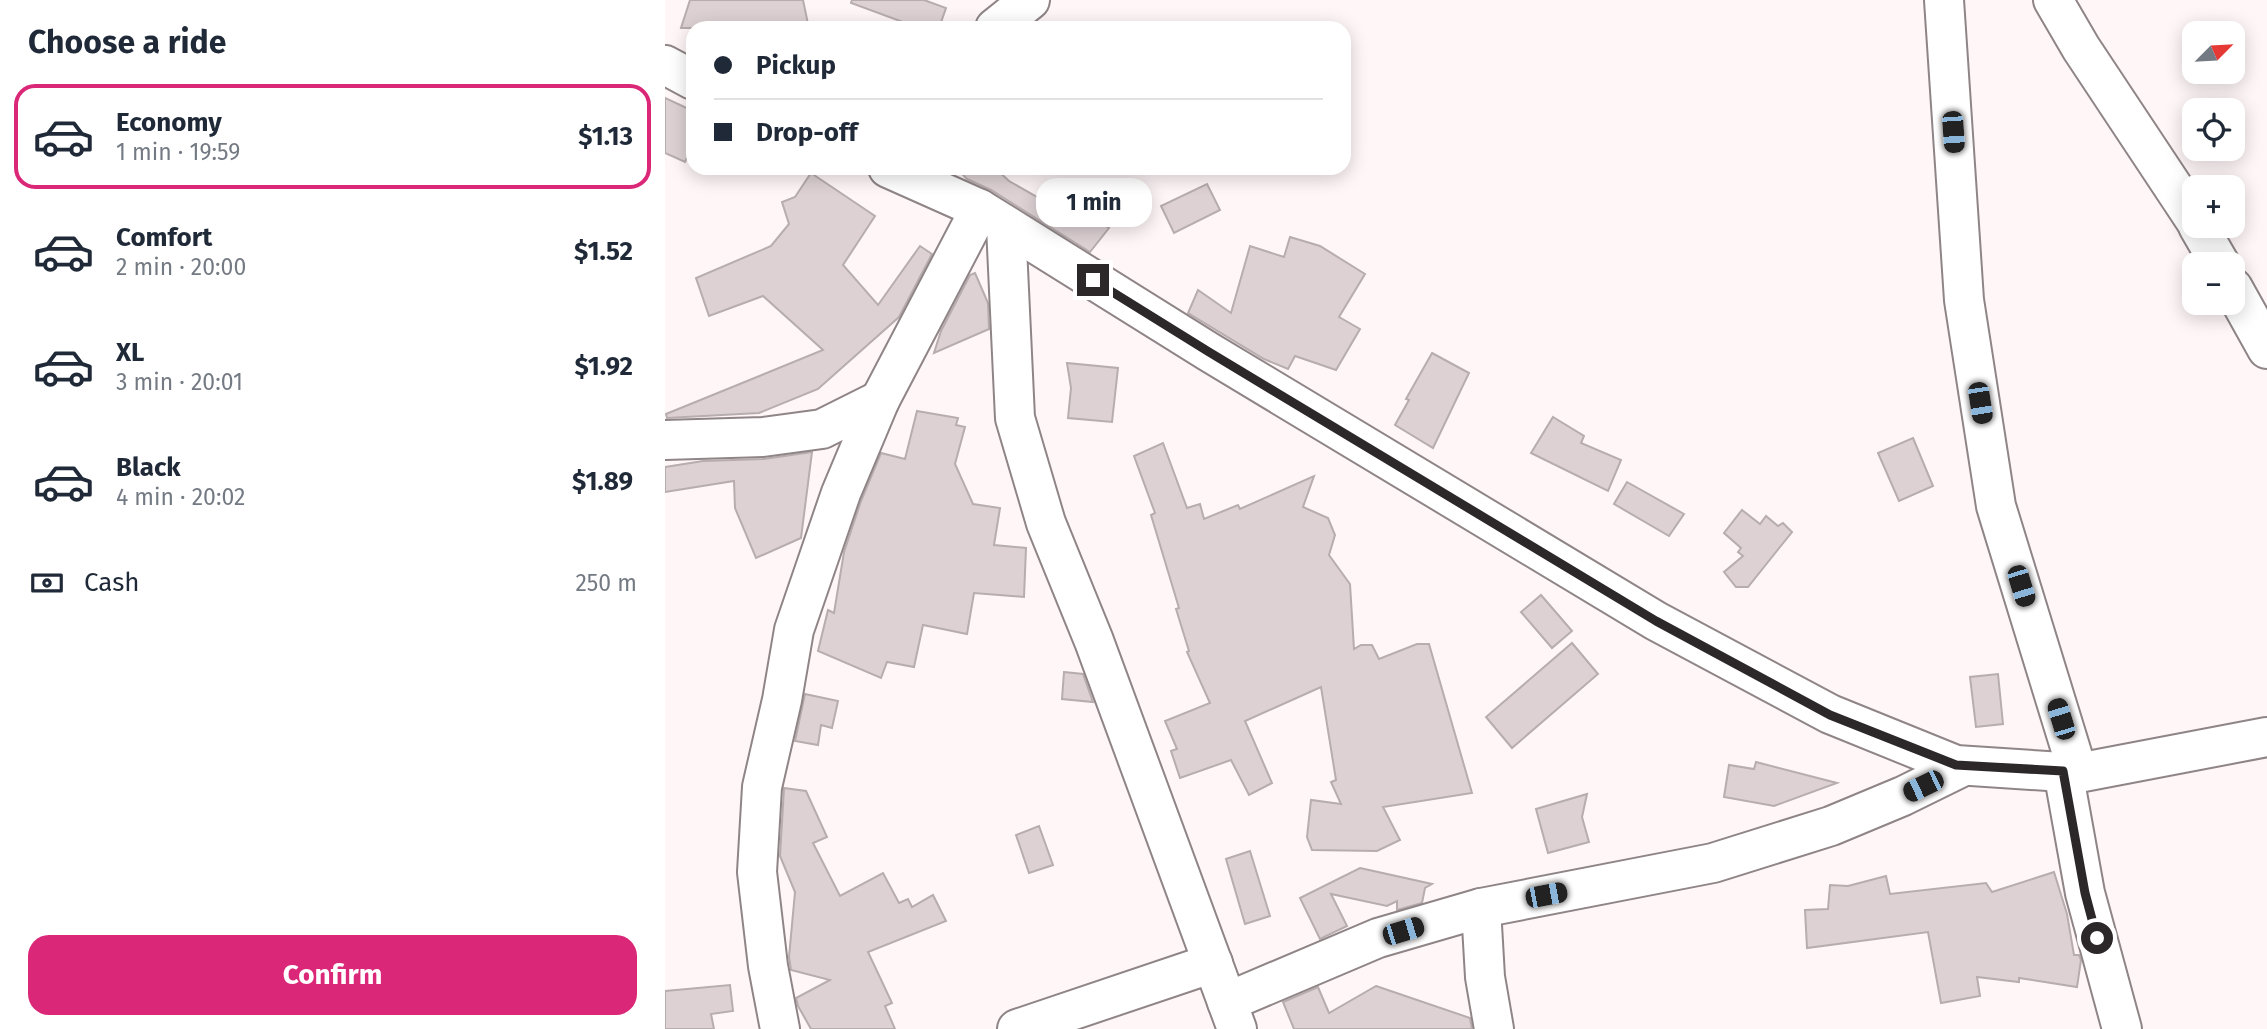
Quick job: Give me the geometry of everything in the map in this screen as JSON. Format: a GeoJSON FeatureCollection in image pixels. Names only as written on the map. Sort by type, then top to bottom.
{"type":"FeatureCollection","features":[{"type":"Feature","properties":{"kind":"street"},"geometry":{"type":"LineString","coordinates":[[1004,21],[1031,0]]}},
{"type":"Feature","properties":{"kind":"street"},"geometry":{"type":"LineString","coordinates":[[1944,0],[1964,300],[1996,506],[2070,772],[2085,893],[2122,1029]]}},
{"type":"Feature","properties":{"kind":"street"},"geometry":{"type":"LineString","coordinates":[[2053,0],[2081,48],[2182,200]]}},
{"type":"Feature","properties":{"kind":"street"},"geometry":{"type":"LineString","coordinates":[[665,65],[686,76]]}},
{"type":"Feature","properties":{"kind":"street"},"geometry":{"type":"LineString","coordinates":[[903,175],[993,217],[1209,352],[1656,621],[1830,715],[1956,765],[2070,772],[2267,737]]}},
{"type":"Feature","properties":{"kind":"street"},"geometry":{"type":"LineString","coordinates":[[993,217],[1014,418],[1046,523],[1094,641],[1232,1016],[1378,938],[1481,908],[1713,863],[1831,826],[1903,796],[1964,766]]}},
{"type":"Feature","properties":{"kind":"street"},"geometry":{"type":"LineString","coordinates":[[780,1029],[768,966],[757,872],[762,787],[782,700],[794,630],[841,493],[880,400],[993,217]]}},
{"type":"Feature","properties":{"kind":"street"},"geometry":{"type":"LineString","coordinates":[[2245,310],[2267,349]]}},
{"type":"Feature","properties":{"kind":"street"},"geometry":{"type":"LineString","coordinates":[[665,440],[763,437],[822,429],[880,400]]}},
{"type":"Feature","properties":{"kind":"street"},"geometry":{"type":"LineString","coordinates":[[1481,908],[1485,977],[1494,1029]]}},
{"type":"Feature","properties":{"kind":"street"},"geometry":{"type":"LineString","coordinates":[[1017,1029],[1213,963]]}},
{"type":"Feature","properties":{"kind":"building"},"geometry":{"type":"Polygon","coordinates":[[[690,0],[803,0],[807,21],[686,21],[686,28],[681,28],[690,0]]]}},
{"type":"Feature","properties":{"kind":"building"},"geometry":{"type":"Polygon","coordinates":[[[852,0],[924,0],[946,8],[941,21],[900,21],[851,3],[852,0]]]}},
{"type":"Feature","properties":{"kind":"building"},"geometry":{"type":"Polygon","coordinates":[[[665,98],[686,108],[686,160],[685,162],[665,153],[665,98]]]}},
{"type":"Feature","properties":{"kind":"building"},"geometry":{"type":"Polygon","coordinates":[[[810,175],[814,175],[875,216],[843,265],[878,305],[920,246],[932,254],[899,317],[818,389],[759,413],[667,418],[666,414],[823,350],[763,296],[709,316],[696,278],[771,246],[789,224],[782,202],[795,197],[810,175]]]}},
{"type":"Feature","properties":{"kind":"building"},"geometry":{"type":"Polygon","coordinates":[[[963,175],[1003,175],[1072,217],[1079,207],[1109,228],[1090,252],[991,190],[963,175]]]}},
{"type":"Feature","properties":{"kind":"building"},"geometry":{"type":"Polygon","coordinates":[[[1207,184],[1220,210],[1174,233],[1161,206],[1207,184]]]}},
{"type":"Feature","properties":{"kind":"building"},"geometry":{"type":"Polygon","coordinates":[[[1290,237],[1320,246],[1365,274],[1339,317],[1360,329],[1336,370],[1295,356],[1288,369],[1264,359],[1188,313],[1198,290],[1231,313],[1250,246],[1284,257],[1290,237]]]}},
{"type":"Feature","properties":{"kind":"building"},"geometry":{"type":"Polygon","coordinates":[[[975,273],[988,303],[989,329],[934,353],[941,331],[970,275],[975,273]]]}},
{"type":"Feature","properties":{"kind":"building"},"geometry":{"type":"Polygon","coordinates":[[[1432,353],[1469,373],[1433,448],[1395,425],[1409,400],[1406,399],[1432,353]]]}},
{"type":"Feature","properties":{"kind":"building"},"geometry":{"type":"Polygon","coordinates":[[[1067,363],[1118,368],[1112,422],[1068,418],[1071,388],[1067,363]]]}},
{"type":"Feature","properties":{"kind":"building"},"geometry":{"type":"Polygon","coordinates":[[[917,411],[958,418],[956,425],[965,427],[955,464],[973,504],[1000,508],[994,545],[1026,548],[1024,597],[974,593],[967,634],[923,625],[914,667],[887,662],[881,678],[818,651],[828,610],[834,613],[844,552],[861,501],[881,453],[905,459],[917,411]]]}},
{"type":"Feature","properties":{"kind":"building"},"geometry":{"type":"Polygon","coordinates":[[[1553,417],[1584,436],[1581,443],[1621,460],[1608,491],[1531,453],[1553,417]]]}},
{"type":"Feature","properties":{"kind":"building"},"geometry":{"type":"Polygon","coordinates":[[[1913,438],[1933,486],[1899,501],[1878,453],[1913,438]]]}},
{"type":"Feature","properties":{"kind":"building"},"geometry":{"type":"Polygon","coordinates":[[[1163,443],[1187,508],[1200,504],[1204,519],[1238,505],[1240,509],[1314,476],[1303,507],[1328,518],[1335,535],[1329,555],[1350,584],[1354,649],[1361,645],[1372,645],[1379,659],[1417,644],[1429,644],[1472,793],[1383,807],[1400,840],[1377,851],[1312,850],[1307,837],[1311,800],[1341,804],[1331,782],[1336,780],[1321,687],[1245,721],[1272,783],[1249,795],[1231,760],[1180,778],[1171,751],[1177,749],[1165,721],[1210,703],[1187,652],[1189,651],[1176,609],[1179,608],[1151,515],[1155,513],[1134,456],[1163,443]]]}},
{"type":"Feature","properties":{"kind":"building"},"geometry":{"type":"Polygon","coordinates":[[[812,452],[801,538],[756,558],[735,508],[734,481],[665,492],[665,467],[703,461],[764,459],[812,452]]]}},
{"type":"Feature","properties":{"kind":"building"},"geometry":{"type":"Polygon","coordinates":[[[1627,482],[1684,514],[1669,536],[1614,504],[1627,482]]]}},
{"type":"Feature","properties":{"kind":"building"},"geometry":{"type":"Polygon","coordinates":[[[1742,510],[1760,524],[1766,516],[1778,526],[1783,523],[1792,532],[1748,587],[1736,587],[1724,572],[1743,556],[1738,552],[1741,548],[1724,533],[1742,510]]]}},
{"type":"Feature","properties":{"kind":"building"},"geometry":{"type":"Polygon","coordinates":[[[1541,595],[1572,631],[1552,648],[1521,612],[1541,595]]]}},
{"type":"Feature","properties":{"kind":"building"},"geometry":{"type":"Polygon","coordinates":[[[1572,643],[1598,674],[1512,748],[1486,717],[1572,643]]]}},
{"type":"Feature","properties":{"kind":"building"},"geometry":{"type":"Polygon","coordinates":[[[1064,672],[1083,674],[1093,702],[1062,699],[1064,672]]]}},
{"type":"Feature","properties":{"kind":"building"},"geometry":{"type":"Polygon","coordinates":[[[1998,674],[2003,724],[1976,727],[1970,677],[1998,674]]]}},
{"type":"Feature","properties":{"kind":"building"},"geometry":{"type":"Polygon","coordinates":[[[805,694],[838,701],[832,728],[821,725],[818,745],[795,741],[805,694]]]}},
{"type":"Feature","properties":{"kind":"building"},"geometry":{"type":"Polygon","coordinates":[[[1756,762],[1837,783],[1774,806],[1724,797],[1729,765],[1754,769],[1756,762]]]}},
{"type":"Feature","properties":{"kind":"building"},"geometry":{"type":"Polygon","coordinates":[[[784,788],[806,791],[827,837],[813,843],[840,896],[883,873],[899,903],[908,899],[912,907],[933,895],[946,921],[868,952],[892,1003],[885,1006],[895,1029],[811,1029],[798,1006],[796,998],[830,980],[791,970],[789,957],[795,892],[780,856],[784,788]]]}},
{"type":"Feature","properties":{"kind":"building"},"geometry":{"type":"Polygon","coordinates":[[[1587,794],[1582,817],[1589,842],[1548,853],[1536,809],[1587,794]]]}},
{"type":"Feature","properties":{"kind":"building"},"geometry":{"type":"Polygon","coordinates":[[[1039,826],[1053,865],[1029,873],[1016,835],[1039,826]]]}},
{"type":"Feature","properties":{"kind":"building"},"geometry":{"type":"Polygon","coordinates":[[[1250,851],[1270,916],[1245,924],[1226,859],[1250,851]]]}},
{"type":"Feature","properties":{"kind":"building"},"geometry":{"type":"Polygon","coordinates":[[[1360,868],[1432,884],[1425,888],[1422,903],[1397,910],[1397,901],[1387,906],[1331,894],[1347,926],[1320,939],[1300,898],[1360,868]]]}},
{"type":"Feature","properties":{"kind":"building"},"geometry":{"type":"Polygon","coordinates":[[[2054,872],[2067,914],[2074,955],[2079,955],[2081,960],[2077,987],[2019,978],[2019,982],[1977,977],[1980,996],[1941,1003],[1928,932],[1807,948],[1805,910],[1828,909],[1830,885],[1848,886],[1886,876],[1890,894],[1986,883],[1992,892],[2054,872]]]}},
{"type":"Feature","properties":{"kind":"building"},"geometry":{"type":"Polygon","coordinates":[[[730,985],[733,1011],[711,1014],[714,1029],[665,1029],[665,991],[730,985]]]}},
{"type":"Feature","properties":{"kind":"building"},"geometry":{"type":"Polygon","coordinates":[[[1376,986],[1470,1018],[1472,1029],[1294,1029],[1283,1002],[1318,987],[1329,1013],[1376,986]]]}},
{"type":"Feature","properties":{"kind":"route"},"geometry":{"type":"LineString","coordinates":[[1093,280],[1656,621],[1830,715],[1956,765],[2063,771],[2085,893],[2097,938]]}}]}
